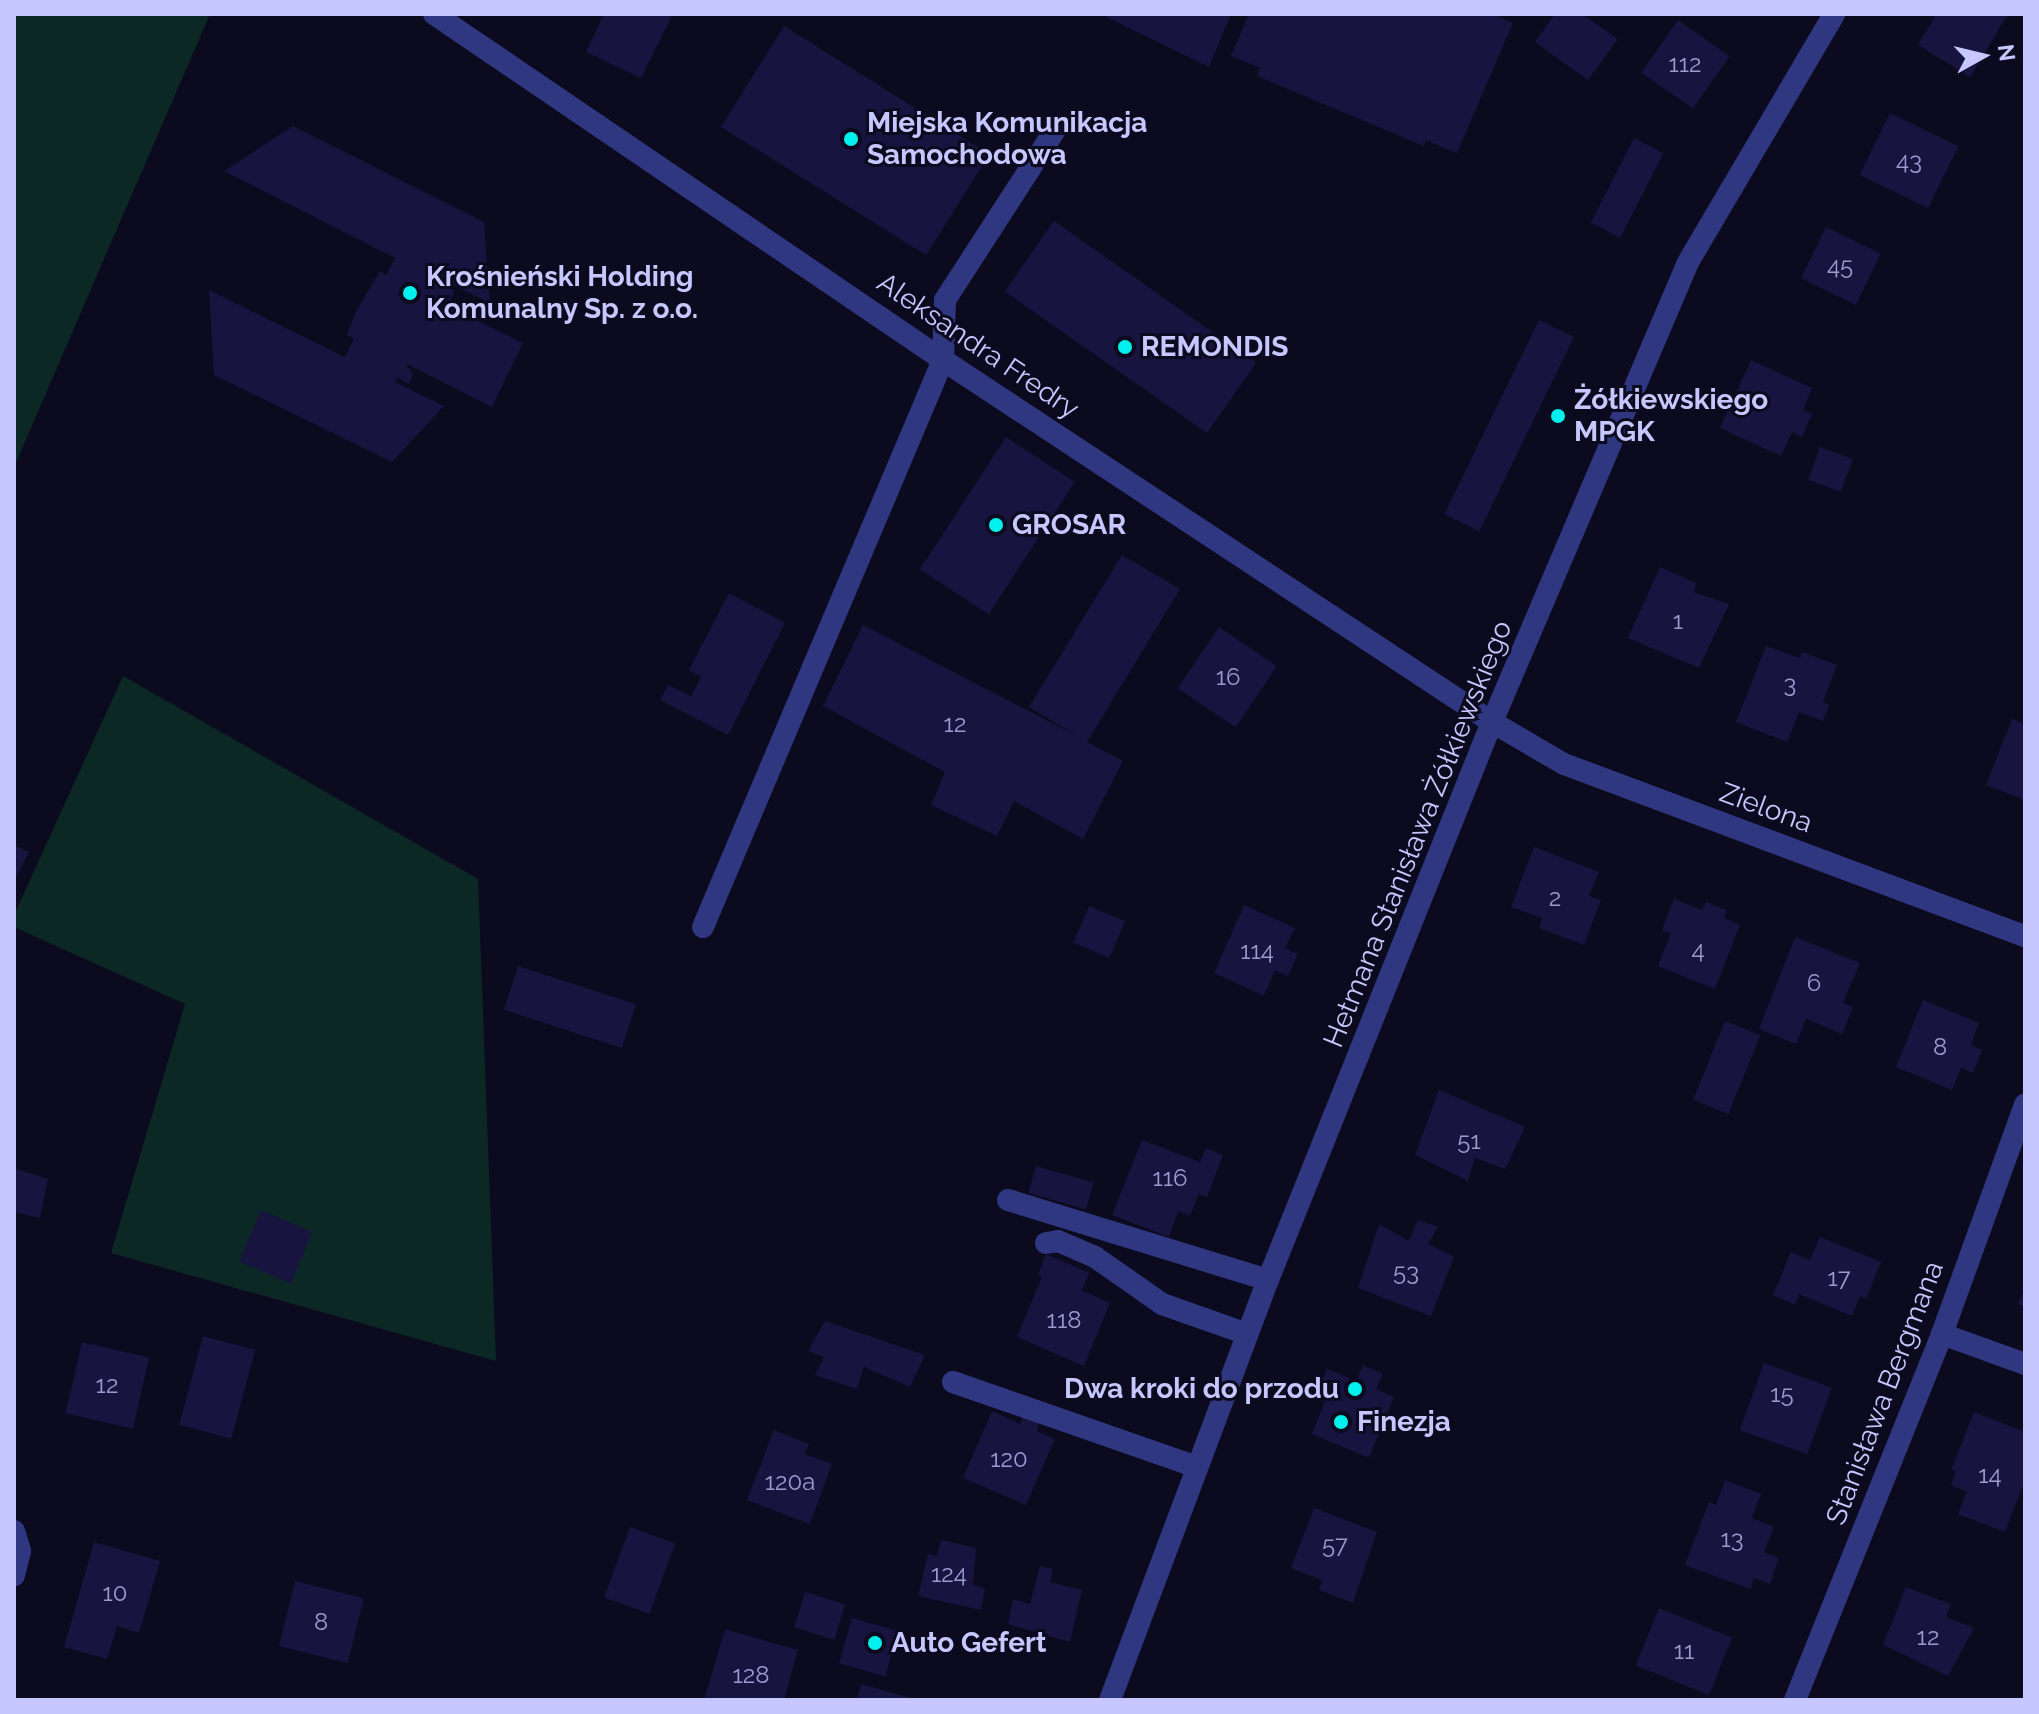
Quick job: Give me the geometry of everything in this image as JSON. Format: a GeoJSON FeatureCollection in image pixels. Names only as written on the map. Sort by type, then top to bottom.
{"type":"FeatureCollection","features":[{"type":"Feature","properties":{"kind":"street","name":"Aleksandra Fredry"},"geometry":{"type":"LineString","coordinates":[[434,14],[943,360],[1492,722]]}},
{"type":"Feature","properties":{"kind":"street","name":"Hetmana Stanisława Żółkiewskiego"},"geometry":{"type":"LineString","coordinates":[[1110,1700],[1268,1280],[1492,722],[1687,264],[1834,14]]}},
{"type":"Feature","properties":{"kind":"street"},"geometry":{"type":"LineString","coordinates":[[703,927],[943,360],[945,300],[1058,125]]}},
{"type":"Feature","properties":{"kind":"street","name":"Zielona"},"geometry":{"type":"LineString","coordinates":[[1492,722],[1564,764],[2025,936]]}},
{"type":"Feature","properties":{"kind":"street","name":"Stanisława Bergmana"},"geometry":{"type":"LineString","coordinates":[[1795,1700],[1942,1334],[2025,1105]]}},
{"type":"Feature","properties":{"kind":"street"},"geometry":{"type":"LineString","coordinates":[[1008,1200],[1268,1280]]}},
{"type":"Feature","properties":{"kind":"street"},"geometry":{"type":"LineString","coordinates":[[1046,1243],[1058,1241],[1083,1252],[1162,1304],[1247,1334]]}},
{"type":"Feature","properties":{"kind":"street"},"geometry":{"type":"LineString","coordinates":[[1942,1334],[2025,1364]]}},
{"type":"Feature","properties":{"kind":"street"},"geometry":{"type":"LineString","coordinates":[[953,1382],[1197,1467]]}},
{"type":"Feature","properties":{"kind":"street"},"geometry":{"type":"LineString","coordinates":[[14,1531],[20,1551],[14,1575]]}},
{"type":"Feature","properties":{"kind":"green space"},"geometry":{"type":"Polygon","coordinates":[[[14,14],[210,14],[14,467],[14,14]]]}},
{"type":"Feature","properties":{"kind":"green space"},"geometry":{"type":"Polygon","coordinates":[[[123,676],[478,879],[496,1361],[111,1253],[185,1004],[14,927],[14,915],[123,676]]]}},
{"type":"Feature","properties":{"kind":"building"},"geometry":{"type":"Polygon","coordinates":[[[604,14],[673,14],[641,78],[586,52],[604,14]]]}},
{"type":"Feature","properties":{"kind":"building"},"geometry":{"type":"Polygon","coordinates":[[[1100,14],[1231,14],[1209,67],[1100,14]]]}},
{"type":"Feature","properties":{"kind":"building"},"geometry":{"type":"Polygon","coordinates":[[[1249,14],[1493,14],[1513,23],[1457,153],[1426,140],[1424,146],[1257,76],[1260,68],[1231,56],[1249,14]]]}},
{"type":"Feature","properties":{"kind":"building"},"geometry":{"type":"Polygon","coordinates":[[[1555,14],[1582,14],[1618,39],[1588,80],[1535,42],[1555,14]]]}},
{"type":"Feature","properties":{"kind":"building"},"geometry":{"type":"Polygon","coordinates":[[[1931,14],[2008,14],[1970,77],[1918,45],[1935,17],[1931,14]]]}},
{"type":"Feature","properties":{"kind":"building"},"geometry":{"type":"Polygon","coordinates":[[[1678,20],[1730,56],[1693,109],[1641,72],[1678,20]]]}},
{"type":"Feature","properties":{"kind":"building","name":"Miejska Komunikacja Samochodowa"},"geometry":{"type":"Polygon","coordinates":[[[784,26],[989,154],[926,255],[721,127],[784,26]]]}},
{"type":"Feature","properties":{"kind":"building"},"geometry":{"type":"Polygon","coordinates":[[[1890,113],[1958,146],[1928,208],[1860,175],[1890,113]]]}},
{"type":"Feature","properties":{"kind":"building","name":"Krośnieński Holding Komunalny Sp. z o.o."},"geometry":{"type":"Polygon","coordinates":[[[293,126],[484,222],[490,303],[445,281],[454,291],[450,302],[438,295],[435,300],[523,343],[492,407],[405,363],[413,374],[409,384],[397,378],[395,382],[444,406],[392,462],[214,375],[209,290],[345,357],[354,339],[347,335],[356,311],[380,271],[386,275],[395,258],[224,171],[293,126]]]}},
{"type":"Feature","properties":{"kind":"building"},"geometry":{"type":"Polygon","coordinates":[[[1634,138],[1663,153],[1620,238],[1591,223],[1634,138]]]}},
{"type":"Feature","properties":{"kind":"building"},"geometry":{"type":"Polygon","coordinates":[[[1054,221],[1256,363],[1207,433],[1005,291],[1054,221]]]}},
{"type":"Feature","properties":{"kind":"building"},"geometry":{"type":"Polygon","coordinates":[[[1826,227],[1881,254],[1856,305],[1801,278],[1826,227]]]}},
{"type":"Feature","properties":{"kind":"building"},"geometry":{"type":"Polygon","coordinates":[[[1539,320],[1574,337],[1479,531],[1444,514],[1539,320]]]}},
{"type":"Feature","properties":{"kind":"building"},"geometry":{"type":"Polygon","coordinates":[[[1751,360],[1812,388],[1803,410],[1812,414],[1802,437],[1792,432],[1781,456],[1720,428],[1751,360]]]}},
{"type":"Feature","properties":{"kind":"building","name":"GROSAR"},"geometry":{"type":"Polygon","coordinates":[[[1006,437],[1075,482],[989,614],[920,570],[1006,437]]]}},
{"type":"Feature","properties":{"kind":"building"},"geometry":{"type":"Polygon","coordinates":[[[1820,447],[1853,459],[1841,492],[1808,480],[1820,447]]]}},
{"type":"Feature","properties":{"kind":"building"},"geometry":{"type":"Polygon","coordinates":[[[1122,555],[1180,589],[1087,742],[1123,761],[1083,839],[1014,801],[997,836],[931,805],[945,772],[823,706],[863,625],[1077,736],[1029,707],[1122,555]]]}},
{"type":"Feature","properties":{"kind":"building"},"geometry":{"type":"Polygon","coordinates":[[[1660,567],[1696,583],[1694,592],[1729,604],[1699,668],[1628,638],[1660,567]]]}},
{"type":"Feature","properties":{"kind":"building"},"geometry":{"type":"Polygon","coordinates":[[[729,593],[785,623],[728,735],[660,700],[668,685],[691,696],[701,677],[689,670],[729,593]]]}},
{"type":"Feature","properties":{"kind":"building"},"geometry":{"type":"Polygon","coordinates":[[[1219,627],[1277,666],[1236,727],[1178,688],[1219,627]]]}},
{"type":"Feature","properties":{"kind":"building"},"geometry":{"type":"Polygon","coordinates":[[[1766,646],[1800,658],[1802,652],[1837,665],[1823,702],[1829,705],[1823,721],[1799,712],[1787,742],[1736,722],[1766,646]]]}},
{"type":"Feature","properties":{"kind":"building"},"geometry":{"type":"Polygon","coordinates":[[[2012,719],[2025,724],[2025,800],[1986,785],[2012,719]]]}},
{"type":"Feature","properties":{"kind":"building"},"geometry":{"type":"Polygon","coordinates":[[[14,845],[29,852],[14,881],[14,845]]]}},
{"type":"Feature","properties":{"kind":"building"},"geometry":{"type":"Polygon","coordinates":[[[1534,847],[1599,872],[1589,896],[1601,900],[1584,945],[1539,928],[1542,918],[1511,907],[1534,847]]]}},
{"type":"Feature","properties":{"kind":"building"},"geometry":{"type":"Polygon","coordinates":[[[1674,899],[1702,910],[1706,902],[1727,910],[1724,918],[1740,925],[1715,989],[1658,966],[1671,933],[1662,930],[1674,899]]]}},
{"type":"Feature","properties":{"kind":"building"},"geometry":{"type":"Polygon","coordinates":[[[1244,905],[1295,928],[1285,948],[1298,954],[1288,976],[1275,970],[1264,996],[1214,973],[1244,905]]]}},
{"type":"Feature","properties":{"kind":"building"},"geometry":{"type":"Polygon","coordinates":[[[1089,906],[1125,921],[1109,958],[1073,943],[1089,906]]]}},
{"type":"Feature","properties":{"kind":"building"},"geometry":{"type":"Polygon","coordinates":[[[1795,937],[1860,963],[1843,1003],[1853,1007],[1842,1034],[1806,1019],[1796,1044],[1759,1029],[1795,937]]]}},
{"type":"Feature","properties":{"kind":"building"},"geometry":{"type":"Polygon","coordinates":[[[518,966],[636,1004],[622,1048],[504,1010],[518,966]]]}},
{"type":"Feature","properties":{"kind":"building"},"geometry":{"type":"Polygon","coordinates":[[[1923,1000],[1979,1023],[1971,1045],[1982,1050],[1973,1073],[1961,1068],[1952,1090],[1896,1067],[1923,1000]]]}},
{"type":"Feature","properties":{"kind":"building"},"geometry":{"type":"Polygon","coordinates":[[[1725,1021],[1760,1035],[1728,1114],[1693,1100],[1725,1021]]]}},
{"type":"Feature","properties":{"kind":"building"},"geometry":{"type":"Polygon","coordinates":[[[1439,1090],[1525,1127],[1505,1169],[1475,1158],[1468,1181],[1415,1155],[1439,1090]]]}},
{"type":"Feature","properties":{"kind":"building"},"geometry":{"type":"Polygon","coordinates":[[[1142,1140],[1200,1162],[1206,1148],[1223,1155],[1207,1197],[1199,1194],[1190,1216],[1178,1211],[1169,1237],[1112,1215],[1142,1140]]]}},
{"type":"Feature","properties":{"kind":"building"},"geometry":{"type":"Polygon","coordinates":[[[1036,1166],[1094,1183],[1086,1209],[1028,1193],[1036,1166]]]}},
{"type":"Feature","properties":{"kind":"building"},"geometry":{"type":"Polygon","coordinates":[[[14,1168],[48,1179],[40,1218],[14,1212],[14,1168]]]}},
{"type":"Feature","properties":{"kind":"building"},"geometry":{"type":"Polygon","coordinates":[[[261,1210],[313,1232],[291,1283],[239,1262],[261,1210]]]}},
{"type":"Feature","properties":{"kind":"building"},"geometry":{"type":"Polygon","coordinates":[[[1418,1220],[1438,1227],[1428,1244],[1454,1257],[1431,1316],[1358,1288],[1379,1224],[1409,1241],[1418,1220]]]}},
{"type":"Feature","properties":{"kind":"building"},"geometry":{"type":"Polygon","coordinates":[[[1820,1237],[1881,1262],[1866,1299],[1860,1296],[1852,1316],[1799,1294],[1795,1305],[1773,1295],[1791,1252],[1810,1260],[1820,1237]]]}},
{"type":"Feature","properties":{"kind":"building"},"geometry":{"type":"Polygon","coordinates":[[[1046,1254],[1089,1273],[1082,1290],[1110,1303],[1084,1366],[1017,1337],[1042,1277],[1038,1275],[1046,1254]]]}},
{"type":"Feature","properties":{"kind":"building"},"geometry":{"type":"Polygon","coordinates":[[[2025,1288],[2025,1307],[2018,1304],[2025,1288]]]}},
{"type":"Feature","properties":{"kind":"building"},"geometry":{"type":"Polygon","coordinates":[[[825,1321],[925,1355],[910,1387],[864,1367],[857,1389],[815,1375],[824,1357],[808,1351],[825,1321]]]}},
{"type":"Feature","properties":{"kind":"building"},"geometry":{"type":"Polygon","coordinates":[[[203,1336],[255,1350],[231,1439],[179,1425],[203,1336]]]}},
{"type":"Feature","properties":{"kind":"building"},"geometry":{"type":"Polygon","coordinates":[[[82,1342],[149,1358],[133,1429],[66,1413],[82,1342]]]}},
{"type":"Feature","properties":{"kind":"building"},"geometry":{"type":"Polygon","coordinates":[[[1764,1363],[1832,1388],[1807,1454],[1740,1430],[1764,1363]]]}},
{"type":"Feature","properties":{"kind":"building"},"geometry":{"type":"Polygon","coordinates":[[[1363,1365],[1383,1374],[1376,1389],[1394,1397],[1369,1458],[1312,1434],[1325,1401],[1315,1397],[1327,1369],[1356,1381],[1363,1365]]]}},
{"type":"Feature","properties":{"kind":"building"},"geometry":{"type":"Polygon","coordinates":[[[992,1411],[1020,1424],[1023,1415],[1040,1422],[1037,1431],[1055,1439],[1026,1505],[963,1478],[992,1411]]]}},
{"type":"Feature","properties":{"kind":"building"},"geometry":{"type":"Polygon","coordinates":[[[1974,1412],[2025,1432],[2025,1480],[2005,1532],[1958,1514],[1967,1492],[1951,1485],[1956,1471],[1951,1470],[1974,1412]]]}},
{"type":"Feature","properties":{"kind":"building"},"geometry":{"type":"Polygon","coordinates":[[[774,1430],[809,1444],[805,1454],[832,1464],[810,1524],[747,1500],[774,1430]]]}},
{"type":"Feature","properties":{"kind":"building"},"geometry":{"type":"Polygon","coordinates":[[[1725,1480],[1761,1494],[1752,1518],[1774,1527],[1764,1552],[1779,1558],[1770,1584],[1754,1578],[1750,1589],[1685,1565],[1709,1502],[1716,1505],[1725,1480]]]}},
{"type":"Feature","properties":{"kind":"building"},"geometry":{"type":"Polygon","coordinates":[[[1314,1508],[1377,1532],[1353,1603],[1319,1590],[1322,1580],[1291,1568],[1314,1508]]]}},
{"type":"Feature","properties":{"kind":"building"},"geometry":{"type":"Polygon","coordinates":[[[630,1527],[675,1543],[649,1614],[604,1597],[630,1527]]]}},
{"type":"Feature","properties":{"kind":"building"},"geometry":{"type":"Polygon","coordinates":[[[941,1540],[976,1548],[973,1585],[985,1588],[981,1610],[918,1596],[928,1554],[937,1556],[941,1540]]]}},
{"type":"Feature","properties":{"kind":"building"},"geometry":{"type":"Polygon","coordinates":[[[94,1542],[160,1561],[139,1633],[117,1626],[107,1659],[64,1647],[94,1542]]]}},
{"type":"Feature","properties":{"kind":"building"},"geometry":{"type":"Polygon","coordinates":[[[1040,1566],[1053,1569],[1050,1582],[1082,1590],[1070,1642],[1008,1624],[1013,1599],[1030,1604],[1040,1566]]]}},
{"type":"Feature","properties":{"kind":"building"},"geometry":{"type":"Polygon","coordinates":[[[295,1581],[364,1598],[348,1663],[279,1646],[295,1581]]]}},
{"type":"Feature","properties":{"kind":"building"},"geometry":{"type":"Polygon","coordinates":[[[1906,1587],[1951,1604],[1946,1617],[1974,1628],[1948,1676],[1883,1645],[1906,1587]]]}},
{"type":"Feature","properties":{"kind":"building"},"geometry":{"type":"Polygon","coordinates":[[[805,1592],[845,1604],[834,1640],[794,1627],[805,1592]]]}},
{"type":"Feature","properties":{"kind":"building"},"geometry":{"type":"Polygon","coordinates":[[[1659,1608],[1732,1638],[1709,1695],[1636,1665],[1659,1608]]]}},
{"type":"Feature","properties":{"kind":"building"},"geometry":{"type":"Polygon","coordinates":[[[852,1618],[898,1631],[885,1676],[839,1663],[852,1618]]]}},
{"type":"Feature","properties":{"kind":"building"},"geometry":{"type":"Polygon","coordinates":[[[725,1629],[798,1650],[784,1700],[704,1700],[725,1629]]]}},
{"type":"Feature","properties":{"kind":"building"},"geometry":{"type":"Polygon","coordinates":[[[861,1684],[915,1699],[915,1700],[857,1700],[861,1684]]]}},
{"type":"Feature","properties":{"kind":"place","name":"Miejska Komunikacja Samochodowa"},"geometry":{"type":"Point","coordinates":[851,139]}},
{"type":"Feature","properties":{"kind":"place","name":"Krośnieński Holding Komunalny Sp. z o.o."},"geometry":{"type":"Point","coordinates":[410,293]}},
{"type":"Feature","properties":{"kind":"place","name":"REMONDIS"},"geometry":{"type":"Point","coordinates":[1125,347]}},
{"type":"Feature","properties":{"kind":"place","name":"Żółkiewskiego MPGK"},"geometry":{"type":"Point","coordinates":[1558,416]}},
{"type":"Feature","properties":{"kind":"place","name":"GROSAR"},"geometry":{"type":"Point","coordinates":[996,525]}},
{"type":"Feature","properties":{"kind":"place","name":"Dwa kroki do przodu"},"geometry":{"type":"Point","coordinates":[1355,1389]}},
{"type":"Feature","properties":{"kind":"place","name":"Finezja"},"geometry":{"type":"Point","coordinates":[1341,1422]}},
{"type":"Feature","properties":{"kind":"place","name":"Auto Gefert"},"geometry":{"type":"Point","coordinates":[875,1643]}}]}
